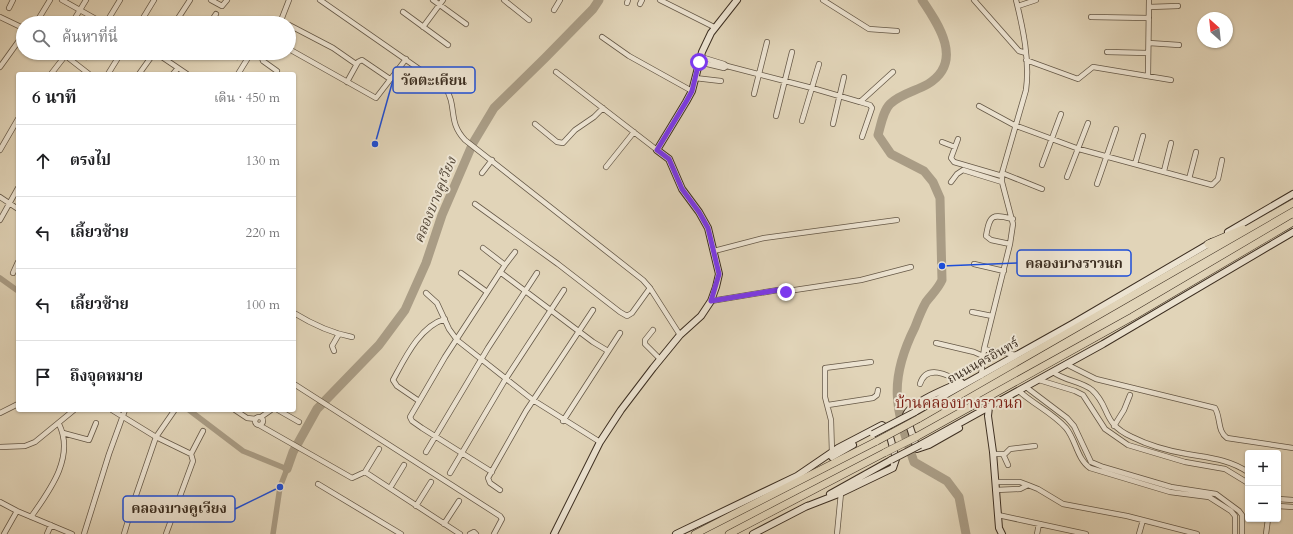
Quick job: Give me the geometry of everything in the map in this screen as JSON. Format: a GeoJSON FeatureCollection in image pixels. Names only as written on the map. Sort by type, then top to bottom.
{"type":"FeatureCollection","features":[{"type":"Feature","properties":{"kind":"main road"},"geometry":{"type":"LineString","coordinates":[[554,534],[583,472],[621,410],[660,359],[680,335],[693,325],[711,301],[719,274],[708,228],[703,218],[682,189],[669,159],[657,150],[692,91],[700,60],[714,27],[737,0]]}},
{"type":"Feature","properties":{"kind":"main road","name":"ถนนนครอินทร์"},"geometry":{"type":"LineString","coordinates":[[676,534],[797,476],[915,412],[1016,356],[1293,194]]}},
{"type":"Feature","properties":{"kind":"main road","name":"ถนนนครอินทร์"},"geometry":{"type":"LineString","coordinates":[[695,534],[918,420],[1293,203]]}},
{"type":"Feature","properties":{"kind":"main road"},"geometry":{"type":"LineString","coordinates":[[1208,244],[1269,218]]}},
{"type":"Feature","properties":{"kind":"main road"},"geometry":{"type":"LineString","coordinates":[[728,534],[916,437],[1132,317],[1293,222]]}},
{"type":"Feature","properties":{"kind":"main road"},"geometry":{"type":"LineString","coordinates":[[753,534],[1039,380],[1293,232]]}},
{"type":"Feature","properties":{"kind":"main road"},"geometry":{"type":"LineString","coordinates":[[979,376],[960,382],[917,403],[907,411],[906,415],[915,447],[920,449],[975,419],[982,411]]}},
{"type":"Feature","properties":{"kind":"main road"},"geometry":{"type":"LineString","coordinates":[[989,407],[988,416],[994,454],[999,528],[1002,534]]}},
{"type":"Feature","properties":{"kind":"main road"},"geometry":{"type":"LineString","coordinates":[[797,476],[832,453],[882,425],[888,429],[896,459],[893,468],[841,493],[805,507]]}},
{"type":"Feature","properties":{"kind":"street"},"geometry":{"type":"LineString","coordinates":[[9,8],[13,0]]}},
{"type":"Feature","properties":{"kind":"street"},"geometry":{"type":"LineString","coordinates":[[40,16],[50,0]]}},
{"type":"Feature","properties":{"kind":"street"},"geometry":{"type":"LineString","coordinates":[[62,0],[91,16]]}},
{"type":"Feature","properties":{"kind":"street"},"geometry":{"type":"LineString","coordinates":[[76,16],[86,0]]}},
{"type":"Feature","properties":{"kind":"street"},"geometry":{"type":"LineString","coordinates":[[110,16],[120,0]]}},
{"type":"Feature","properties":{"kind":"street"},"geometry":{"type":"LineString","coordinates":[[144,16],[154,0]]}},
{"type":"Feature","properties":{"kind":"street"},"geometry":{"type":"LineString","coordinates":[[181,16],[190,0]]}},
{"type":"Feature","properties":{"kind":"street"},"geometry":{"type":"LineString","coordinates":[[211,0],[222,6],[227,0]]}},
{"type":"Feature","properties":{"kind":"street"},"geometry":{"type":"LineString","coordinates":[[285,16],[289,0]]}},
{"type":"Feature","properties":{"kind":"street"},"geometry":{"type":"LineString","coordinates":[[320,0],[445,87],[452,103],[455,127],[465,140],[643,280],[650,288],[680,335]]}},
{"type":"Feature","properties":{"kind":"street"},"geometry":{"type":"LineString","coordinates":[[433,0],[441,2],[466,24]]}},
{"type":"Feature","properties":{"kind":"street"},"geometry":{"type":"LineString","coordinates":[[504,0],[528,20]]}},
{"type":"Feature","properties":{"kind":"street"},"geometry":{"type":"LineString","coordinates":[[554,10],[560,0]]}},
{"type":"Feature","properties":{"kind":"street"},"geometry":{"type":"LineString","coordinates":[[660,0],[714,27]]}},
{"type":"Feature","properties":{"kind":"street"},"geometry":{"type":"LineString","coordinates":[[823,0],[869,29],[897,31]]}},
{"type":"Feature","properties":{"kind":"street"},"geometry":{"type":"LineString","coordinates":[[974,0],[1019,51],[1026,53]]}},
{"type":"Feature","properties":{"kind":"street"},"geometry":{"type":"LineString","coordinates":[[979,376],[984,349],[1010,244],[1013,219],[1002,177],[1014,125],[1026,90],[1028,78],[1026,53],[1016,0]]}},
{"type":"Feature","properties":{"kind":"street"},"geometry":{"type":"LineString","coordinates":[[1018,6],[1036,0]]}},
{"type":"Feature","properties":{"kind":"street"},"geometry":{"type":"LineString","coordinates":[[1148,76],[1149,0]]}},
{"type":"Feature","properties":{"kind":"street"},"geometry":{"type":"LineString","coordinates":[[423,27],[441,2]]}},
{"type":"Feature","properties":{"kind":"street"},"geometry":{"type":"LineString","coordinates":[[1149,7],[1178,6]]}},
{"type":"Feature","properties":{"kind":"street"},"geometry":{"type":"LineString","coordinates":[[403,12],[448,45]]}},
{"type":"Feature","properties":{"kind":"street"},"geometry":{"type":"LineString","coordinates":[[1091,16],[1149,18]]}},
{"type":"Feature","properties":{"kind":"street"},"geometry":{"type":"LineString","coordinates":[[0,17],[16,25]]}},
{"type":"Feature","properties":{"kind":"street"},"geometry":{"type":"LineString","coordinates":[[296,29],[333,48],[356,64]]}},
{"type":"Feature","properties":{"kind":"street"},"geometry":{"type":"LineString","coordinates":[[602,37],[629,56],[692,91]]}},
{"type":"Feature","properties":{"kind":"street"},"geometry":{"type":"LineString","coordinates":[[754,94],[767,42]]}},
{"type":"Feature","properties":{"kind":"street"},"geometry":{"type":"LineString","coordinates":[[1149,43],[1179,45]]}},
{"type":"Feature","properties":{"kind":"street"},"geometry":{"type":"LineString","coordinates":[[0,68],[16,45]]}},
{"type":"Feature","properties":{"kind":"street"},"geometry":{"type":"LineString","coordinates":[[776,116],[792,52]]}},
{"type":"Feature","properties":{"kind":"street"},"geometry":{"type":"LineString","coordinates":[[1107,52],[1148,53]]}},
{"type":"Feature","properties":{"kind":"street"},"geometry":{"type":"LineString","coordinates":[[296,53],[376,98],[406,59]]}},
{"type":"Feature","properties":{"kind":"street"},"geometry":{"type":"LineString","coordinates":[[52,72],[59,60]]}},
{"type":"Feature","properties":{"kind":"street"},"geometry":{"type":"LineString","coordinates":[[71,60],[86,72]]}},
{"type":"Feature","properties":{"kind":"street"},"geometry":{"type":"LineString","coordinates":[[109,72],[117,60]]}},
{"type":"Feature","properties":{"kind":"street"},"geometry":{"type":"LineString","coordinates":[[141,72],[150,60]]}},
{"type":"Feature","properties":{"kind":"street"},"geometry":{"type":"LineString","coordinates":[[166,60],[184,72]]}},
{"type":"Feature","properties":{"kind":"street"},"geometry":{"type":"LineString","coordinates":[[239,72],[247,60]]}},
{"type":"Feature","properties":{"kind":"street"},"geometry":{"type":"LineString","coordinates":[[263,60],[277,71]]}},
{"type":"Feature","properties":{"kind":"street"},"geometry":{"type":"LineString","coordinates":[[347,82],[356,64],[362,60],[390,79]]}},
{"type":"Feature","properties":{"kind":"street"},"geometry":{"type":"LineString","coordinates":[[700,60],[724,64],[839,95],[870,105],[872,108],[862,136]]}},
{"type":"Feature","properties":{"kind":"street"},"geometry":{"type":"LineString","coordinates":[[1026,60],[1078,79],[1093,67],[1171,80]]}},
{"type":"Feature","properties":{"kind":"street"},"geometry":{"type":"LineString","coordinates":[[802,121],[819,64]]}},
{"type":"Feature","properties":{"kind":"street"},"geometry":{"type":"LineString","coordinates":[[175,72],[178,68]]}},
{"type":"Feature","properties":{"kind":"street"},"geometry":{"type":"LineString","coordinates":[[556,72],[657,150]]}},
{"type":"Feature","properties":{"kind":"street"},"geometry":{"type":"LineString","coordinates":[[860,102],[893,72]]}},
{"type":"Feature","properties":{"kind":"street"},"geometry":{"type":"LineString","coordinates":[[833,124],[844,77]]}},
{"type":"Feature","properties":{"kind":"street"},"geometry":{"type":"LineString","coordinates":[[696,78],[721,82]]}},
{"type":"Feature","properties":{"kind":"street"},"geometry":{"type":"LineString","coordinates":[[979,106],[1014,125],[1079,149],[1106,155],[1212,185],[1218,179],[1222,160]]}},
{"type":"Feature","properties":{"kind":"street"},"geometry":{"type":"LineString","coordinates":[[535,124],[557,142],[563,143],[575,130],[594,117],[603,108]]}},
{"type":"Feature","properties":{"kind":"street"},"geometry":{"type":"LineString","coordinates":[[1042,165],[1061,114]]}},
{"type":"Feature","properties":{"kind":"street"},"geometry":{"type":"LineString","coordinates":[[0,150],[16,123]]}},
{"type":"Feature","properties":{"kind":"street"},"geometry":{"type":"LineString","coordinates":[[1067,177],[1088,123]]}},
{"type":"Feature","properties":{"kind":"street"},"geometry":{"type":"LineString","coordinates":[[1097,184],[1116,129]]}},
{"type":"Feature","properties":{"kind":"street"},"geometry":{"type":"LineString","coordinates":[[606,167],[634,132]]}},
{"type":"Feature","properties":{"kind":"street"},"geometry":{"type":"LineString","coordinates":[[1135,164],[1143,136]]}},
{"type":"Feature","properties":{"kind":"street"},"geometry":{"type":"LineString","coordinates":[[958,139],[952,158],[954,162],[1042,189]]}},
{"type":"Feature","properties":{"kind":"street"},"geometry":{"type":"LineString","coordinates":[[942,142],[955,147]]}},
{"type":"Feature","properties":{"kind":"street"},"geometry":{"type":"LineString","coordinates":[[1164,171],[1171,142]]}},
{"type":"Feature","properties":{"kind":"street"},"geometry":{"type":"LineString","coordinates":[[1189,179],[1196,152]]}},
{"type":"Feature","properties":{"kind":"street"},"geometry":{"type":"LineString","coordinates":[[482,172],[492,160]]}},
{"type":"Feature","properties":{"kind":"street"},"geometry":{"type":"LineString","coordinates":[[952,182],[957,174],[963,170],[1002,177]]}},
{"type":"Feature","properties":{"kind":"street"},"geometry":{"type":"LineString","coordinates":[[0,220],[16,192]]}},
{"type":"Feature","properties":{"kind":"street"},"geometry":{"type":"LineString","coordinates":[[0,197],[16,207]]}},
{"type":"Feature","properties":{"kind":"street"},"geometry":{"type":"LineString","coordinates":[[476,204],[624,314],[630,315],[650,288]]}},
{"type":"Feature","properties":{"kind":"street"},"geometry":{"type":"LineString","coordinates":[[1010,244],[991,240],[986,236],[990,219],[993,216],[996,215],[1013,219]]}},
{"type":"Feature","properties":{"kind":"street"},"geometry":{"type":"LineString","coordinates":[[714,251],[764,238],[897,220]]}},
{"type":"Feature","properties":{"kind":"street"},"geometry":{"type":"LineString","coordinates":[[483,248],[505,265]]}},
{"type":"Feature","properties":{"kind":"street"},"geometry":{"type":"LineString","coordinates":[[492,472],[412,421],[410,417],[419,400],[487,292],[515,252]]}},
{"type":"Feature","properties":{"kind":"street"},"geometry":{"type":"LineString","coordinates":[[974,264],[1004,270]]}},
{"type":"Feature","properties":{"kind":"street"},"geometry":{"type":"LineString","coordinates":[[13,273],[16,266]]}},
{"type":"Feature","properties":{"kind":"street"},"geometry":{"type":"LineString","coordinates":[[711,301],[778,290],[788,292],[861,280],[910,268]]}},
{"type":"Feature","properties":{"kind":"street"},"geometry":{"type":"LineString","coordinates":[[500,272],[608,351]]}},
{"type":"Feature","properties":{"kind":"street"},"geometry":{"type":"LineString","coordinates":[[460,273],[487,292]]}},
{"type":"Feature","properties":{"kind":"street"},"geometry":{"type":"LineString","coordinates":[[426,452],[481,360],[537,273]]}},
{"type":"Feature","properties":{"kind":"street"},"geometry":{"type":"LineString","coordinates":[[450,473],[505,380],[564,290]]}},
{"type":"Feature","properties":{"kind":"street"},"geometry":{"type":"LineString","coordinates":[[426,293],[437,303],[457,340],[505,380],[533,400],[563,421],[600,442]]}},
{"type":"Feature","properties":{"kind":"street"},"geometry":{"type":"LineString","coordinates":[[500,490],[489,481],[492,472],[533,400],[592,310]]}},
{"type":"Feature","properties":{"kind":"street"},"geometry":{"type":"LineString","coordinates":[[972,312],[992,316]]}},
{"type":"Feature","properties":{"kind":"street"},"geometry":{"type":"LineString","coordinates":[[296,314],[308,322],[339,334],[352,337]]}},
{"type":"Feature","properties":{"kind":"street"},"geometry":{"type":"LineString","coordinates":[[419,400],[397,386],[393,380],[429,326],[445,319]]}},
{"type":"Feature","properties":{"kind":"street"},"geometry":{"type":"LineString","coordinates":[[652,330],[645,340],[645,344],[660,359]]}},
{"type":"Feature","properties":{"kind":"street"},"geometry":{"type":"LineString","coordinates":[[563,421],[620,333]]}},
{"type":"Feature","properties":{"kind":"street"},"geometry":{"type":"LineString","coordinates":[[334,351],[332,346],[339,334]]}},
{"type":"Feature","properties":{"kind":"street"},"geometry":{"type":"LineString","coordinates":[[936,343],[974,352],[983,356]]}},
{"type":"Feature","properties":{"kind":"street"},"geometry":{"type":"LineString","coordinates":[[984,349],[1016,356]]}},
{"type":"Feature","properties":{"kind":"street"},"geometry":{"type":"LineString","coordinates":[[832,453],[831,420],[825,397],[825,368],[871,362]]}},
{"type":"Feature","properties":{"kind":"street"},"geometry":{"type":"LineString","coordinates":[[1066,364],[1096,379],[1215,408],[1218,415],[1220,431],[1228,438],[1293,448]]}},
{"type":"Feature","properties":{"kind":"street"},"geometry":{"type":"LineString","coordinates":[[920,384],[925,374],[931,372],[952,377],[960,382]]}},
{"type":"Feature","properties":{"kind":"street"},"geometry":{"type":"LineString","coordinates":[[1053,372],[1072,382],[1084,385],[1095,393],[1114,426],[1139,440],[1186,454],[1228,461],[1245,470]]}},
{"type":"Feature","properties":{"kind":"street"},"geometry":{"type":"LineString","coordinates":[[1039,380],[1083,395],[1105,429],[1113,436],[1136,448],[1185,462],[1225,469],[1235,473],[1245,481]]}},
{"type":"Feature","properties":{"kind":"street"},"geometry":{"type":"LineString","coordinates":[[1068,389],[1072,382]]}},
{"type":"Feature","properties":{"kind":"street"},"geometry":{"type":"LineString","coordinates":[[296,385],[500,516],[502,520],[494,534]]}},
{"type":"Feature","properties":{"kind":"street"},"geometry":{"type":"LineString","coordinates":[[1026,387],[1062,414],[1074,426],[1091,462],[1102,469]]}},
{"type":"Feature","properties":{"kind":"street"},"geometry":{"type":"LineString","coordinates":[[828,405],[873,398],[877,395],[878,390]]}},
{"type":"Feature","properties":{"kind":"street"},"geometry":{"type":"LineString","coordinates":[[1019,391],[1062,425],[1072,437],[1085,464],[1209,498],[1231,511],[1234,516],[1235,534]]}},
{"type":"Feature","properties":{"kind":"street"},"geometry":{"type":"LineString","coordinates":[[1114,426],[1130,395]]}},
{"type":"Feature","properties":{"kind":"street"},"geometry":{"type":"LineString","coordinates":[[0,413],[16,405]]}},
{"type":"Feature","properties":{"kind":"street"},"geometry":{"type":"LineString","coordinates":[[0,447],[25,446],[35,442],[72,412]]}},
{"type":"Feature","properties":{"kind":"street"},"geometry":{"type":"LineString","coordinates":[[115,412],[156,437],[191,454]]}},
{"type":"Feature","properties":{"kind":"street"},"geometry":{"type":"LineString","coordinates":[[84,534],[124,412]]}},
{"type":"Feature","properties":{"kind":"street"},"geometry":{"type":"LineString","coordinates":[[124,534],[156,437],[173,412]]}},
{"type":"Feature","properties":{"kind":"street"},"geometry":{"type":"LineString","coordinates":[[239,412],[247,418],[258,418],[268,412]]}},
{"type":"Feature","properties":{"kind":"street"},"geometry":{"type":"LineString","coordinates":[[282,412],[299,422]]}},
{"type":"Feature","properties":{"kind":"street"},"geometry":{"type":"LineString","coordinates":[[1097,417],[1105,412]]}},
{"type":"Feature","properties":{"kind":"street"},"geometry":{"type":"LineString","coordinates":[[1057,420],[1062,414]]}},
{"type":"Feature","properties":{"kind":"street"},"geometry":{"type":"LineString","coordinates":[[258,418],[255,422],[259,425],[352,478],[365,472],[379,449]]}},
{"type":"Feature","properties":{"kind":"street"},"geometry":{"type":"LineString","coordinates":[[63,433],[88,440],[96,423]]}},
{"type":"Feature","properties":{"kind":"street"},"geometry":{"type":"LineString","coordinates":[[31,517],[46,496],[60,469],[65,443],[59,424]]}},
{"type":"Feature","properties":{"kind":"street"},"geometry":{"type":"LineString","coordinates":[[166,534],[193,461],[191,454],[203,431]]}},
{"type":"Feature","properties":{"kind":"street"},"geometry":{"type":"LineString","coordinates":[[1136,448],[1139,440]]}},
{"type":"Feature","properties":{"kind":"street"},"geometry":{"type":"LineString","coordinates":[[1004,455],[1010,449],[1035,446]]}},
{"type":"Feature","properties":{"kind":"street"},"geometry":{"type":"LineString","coordinates":[[994,454],[1004,455]]}},
{"type":"Feature","properties":{"kind":"street"},"geometry":{"type":"LineString","coordinates":[[1004,455],[1008,465]]}},
{"type":"Feature","properties":{"kind":"street"},"geometry":{"type":"LineString","coordinates":[[1225,469],[1228,461]]}},
{"type":"Feature","properties":{"kind":"street"},"geometry":{"type":"LineString","coordinates":[[390,488],[404,465]]}},
{"type":"Feature","properties":{"kind":"street"},"geometry":{"type":"LineString","coordinates":[[365,472],[460,534]]}},
{"type":"Feature","properties":{"kind":"street"},"geometry":{"type":"LineString","coordinates":[[416,506],[431,482]]}},
{"type":"Feature","properties":{"kind":"street"},"geometry":{"type":"LineString","coordinates":[[996,482],[1020,482],[1038,489],[1063,504],[1143,520],[1197,534]]}},
{"type":"Feature","properties":{"kind":"street"},"geometry":{"type":"LineString","coordinates":[[318,484],[402,534]]}},
{"type":"Feature","properties":{"kind":"street"},"geometry":{"type":"LineString","coordinates":[[996,490],[1020,489],[1028,485]]}},
{"type":"Feature","properties":{"kind":"street"},"geometry":{"type":"LineString","coordinates":[[1186,492],[1216,494],[1239,511],[1243,520],[1242,534]]}},
{"type":"Feature","properties":{"kind":"street"},"geometry":{"type":"LineString","coordinates":[[837,534],[841,493]]}},
{"type":"Feature","properties":{"kind":"street"},"geometry":{"type":"LineString","coordinates":[[1281,499],[1293,500]]}},
{"type":"Feature","properties":{"kind":"street"},"geometry":{"type":"LineString","coordinates":[[444,524],[459,501]]}},
{"type":"Feature","properties":{"kind":"street"},"geometry":{"type":"LineString","coordinates":[[0,502],[17,511],[72,534]]}},
{"type":"Feature","properties":{"kind":"street"},"geometry":{"type":"LineString","coordinates":[[1281,506],[1293,507]]}},
{"type":"Feature","properties":{"kind":"street"},"geometry":{"type":"LineString","coordinates":[[4,534],[17,511]]}},
{"type":"Feature","properties":{"kind":"street"},"geometry":{"type":"LineString","coordinates":[[998,515],[1086,534]]}},
{"type":"Feature","properties":{"kind":"street"},"geometry":{"type":"LineString","coordinates":[[1139,534],[1143,520]]}},
{"type":"Feature","properties":{"kind":"street"},"geometry":{"type":"LineString","coordinates":[[1266,534],[1268,522]]}},
{"type":"Feature","properties":{"kind":"street"},"geometry":{"type":"LineString","coordinates":[[1037,534],[1039,524]]}},
{"type":"Feature","properties":{"kind":"street"},"geometry":{"type":"LineString","coordinates":[[47,534],[52,525]]}},
{"type":"Feature","properties":{"kind":"street"},"geometry":{"type":"LineString","coordinates":[[470,534],[474,532],[476,534]]}},
{"type":"Feature","properties":{"kind":"waterway","name":"คลองบางคูเวียง"},"geometry":{"type":"LineString","coordinates":[[287,469],[293,452],[317,409],[379,345],[405,310],[426,263],[442,215],[473,143],[494,108],[593,9],[599,0]]}},
{"type":"Feature","properties":{"kind":"waterway"},"geometry":{"type":"LineString","coordinates":[[922,0],[941,32],[945,43],[945,65],[939,75],[928,84],[898,98],[890,104],[884,114],[878,135],[891,154],[924,171],[933,182],[940,198],[942,280],[937,289],[926,302],[906,346],[901,363],[897,394],[902,426],[914,462],[947,481],[959,497],[966,534]]}},
{"type":"Feature","properties":{"kind":"waterway"},"geometry":{"type":"LineString","coordinates":[[0,278],[16,290]]}},
{"type":"Feature","properties":{"kind":"waterway"},"geometry":{"type":"LineString","coordinates":[[192,412],[243,451],[287,469],[280,487],[273,534]]}},
{"type":"Feature","properties":{"kind":"place","name":"วัดตะเคียน"},"geometry":{"type":"Point","coordinates":[375,144]}},
{"type":"Feature","properties":{"kind":"place","name":"คลองบางราวนก"},"geometry":{"type":"Point","coordinates":[942,266]}},
{"type":"Feature","properties":{"kind":"place","name":"คลองบางคูเวียง"},"geometry":{"type":"Point","coordinates":[280,487]}},
{"type":"Feature","properties":{"kind":"district","name":"บ้านคลองบางราวนก"},"geometry":{"type":"Point","coordinates":[959,403]}},
{"type":"Feature","properties":{"kind":"route"},"geometry":{"type":"LineString","coordinates":[[699,62],[692,91],[657,150],[669,159],[673,165],[682,189],[707,224],[719,274],[711,301],[778,290],[786,292]]}}]}
